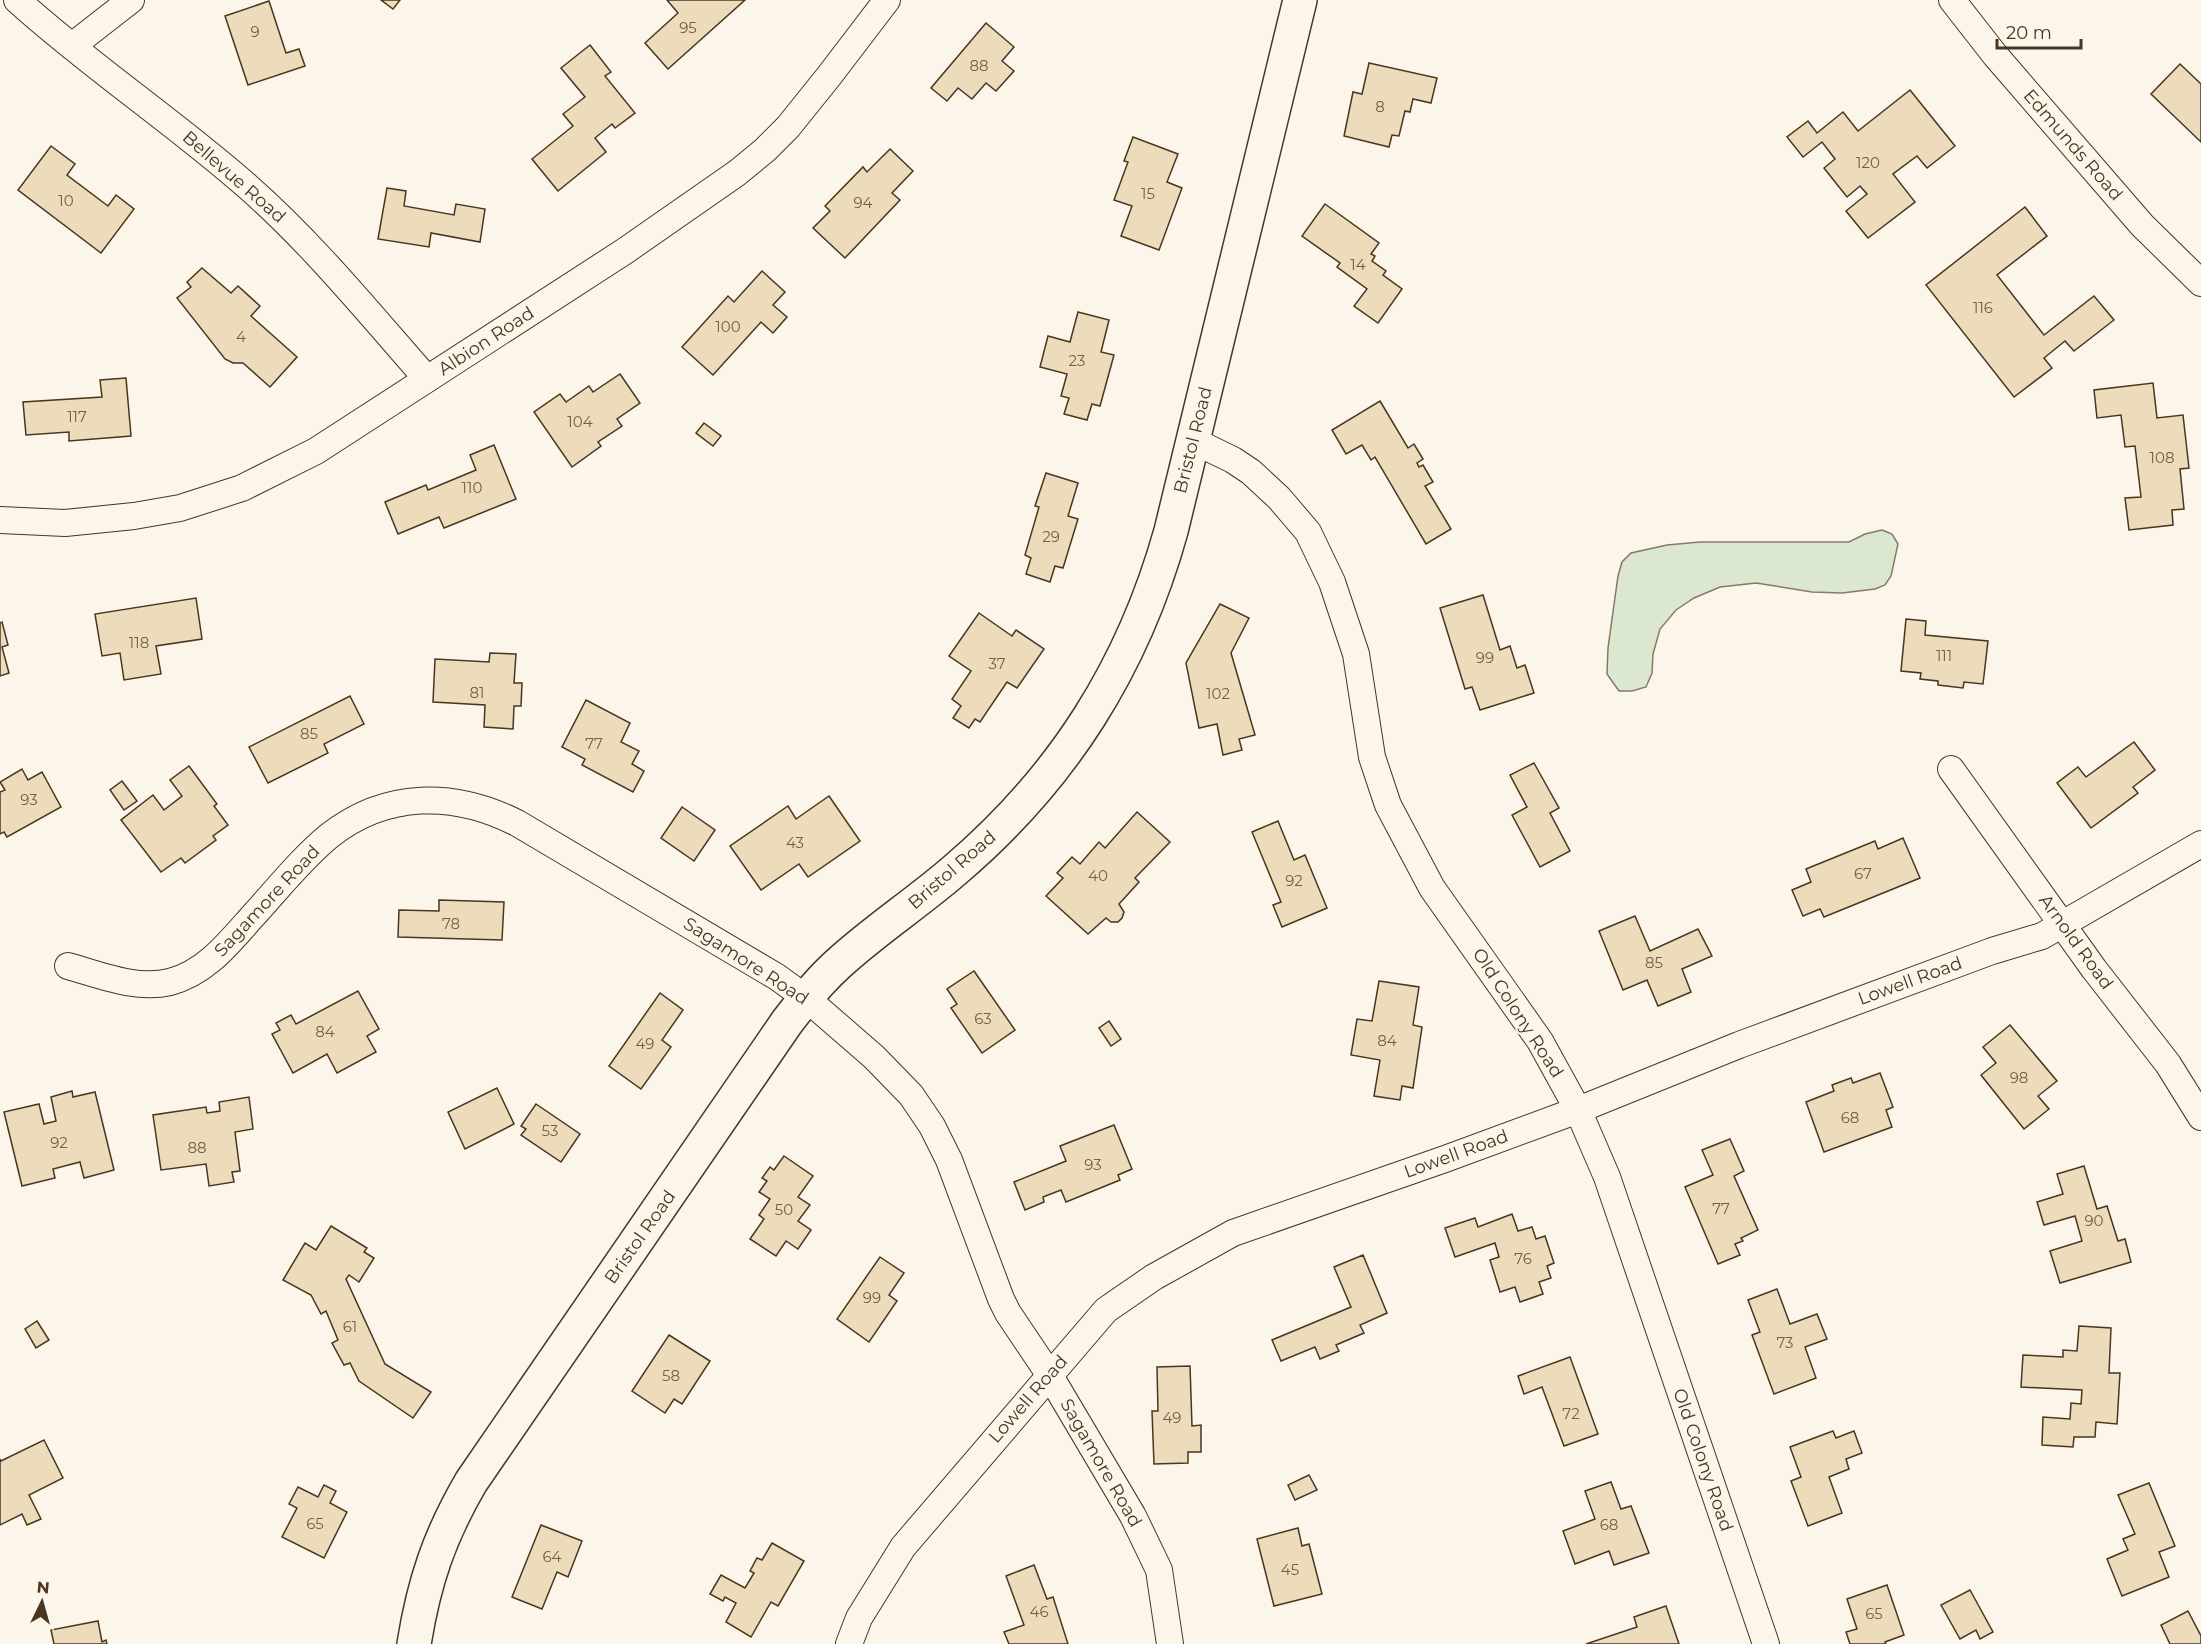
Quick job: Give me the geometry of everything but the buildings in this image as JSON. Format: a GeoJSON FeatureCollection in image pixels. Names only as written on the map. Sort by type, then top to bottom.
{"type":"FeatureCollection","features":[{"type":"Feature","properties":{"kind":"street","name":"Bellevue Road"},"geometry":{"type":"LineString","coordinates":[[17,0],[208,153],[284,220],[318,254],[427,379]]}},
{"type":"Feature","properties":{"kind":"street"},"geometry":{"type":"LineString","coordinates":[[72,46],[131,0]]}},
{"type":"Feature","properties":{"kind":"street","name":"Albion Road"},"geometry":{"type":"LineString","coordinates":[[0,520],[65,522],[180,508],[220,497],[266,478],[316,451],[625,251],[751,162],[788,127],[887,0]]}},
{"type":"Feature","properties":{"kind":"street","name":"Bristol Road"},"geometry":{"type":"LineString","coordinates":[[414,1644],[426,1583],[437,1548],[471,1482],[776,1037],[806,998],[849,954],[938,885],[973,854],[1036,789],[1075,739],[1121,663],[1147,605],[1165,552],[1194,441],[1300,0]]}},
{"type":"Feature","properties":{"kind":"street","name":"Edmunds Road"},"geometry":{"type":"LineString","coordinates":[[1952,0],[1995,55],[2142,225],[2201,283]]}},
{"type":"Feature","properties":{"kind":"street","name":"Old Colony Road"},"geometry":{"type":"LineString","coordinates":[[1194,441],[1233,460],[1251,472],[1279,498],[1308,532],[1332,582],[1356,654],[1372,757],[1388,805],[1432,888],[1540,1041],[1578,1110],[1607,1177],[1766,1644]]}},
{"type":"Feature","properties":{"kind":"street","name":"Arnold Road"},"geometry":{"type":"LineString","coordinates":[[1951,769],[2094,969],[2168,1064],[2201,1117]]}},
{"type":"Feature","properties":{"kind":"street","name":"Sagamore Road"},"geometry":{"type":"LineString","coordinates":[[68,966],[133,983],[157,984],[182,978],[210,962],[305,858],[337,830],[387,807],[416,801],[444,800],[481,807],[517,823],[761,967],[806,998],[892,1075],[910,1095],[932,1126],[956,1179],[1001,1299],[1017,1329],[1049,1374],[1133,1516],[1159,1570],[1170,1644]]}},
{"type":"Feature","properties":{"kind":"street","name":"Lowell Road"},"geometry":{"type":"LineString","coordinates":[[849,1644],[859,1618],[903,1547],[1106,1310],[1154,1277],[1233,1233],[1445,1159],[1578,1110],[1739,1045],[1992,951],[2042,936],[2201,844]]}},
{"type":"Feature","properties":{"kind":"green space"},"geometry":{"type":"Polygon","coordinates":[[[1882,530],[1892,534],[1898,544],[1891,576],[1885,585],[1875,589],[1842,593],[1812,592],[1756,583],[1720,587],[1694,598],[1676,610],[1660,629],[1653,654],[1652,673],[1646,687],[1632,691],[1619,691],[1607,674],[1608,648],[1618,576],[1622,562],[1631,553],[1667,545],[1700,542],[1849,542],[1865,534],[1882,530]]]}}]}
